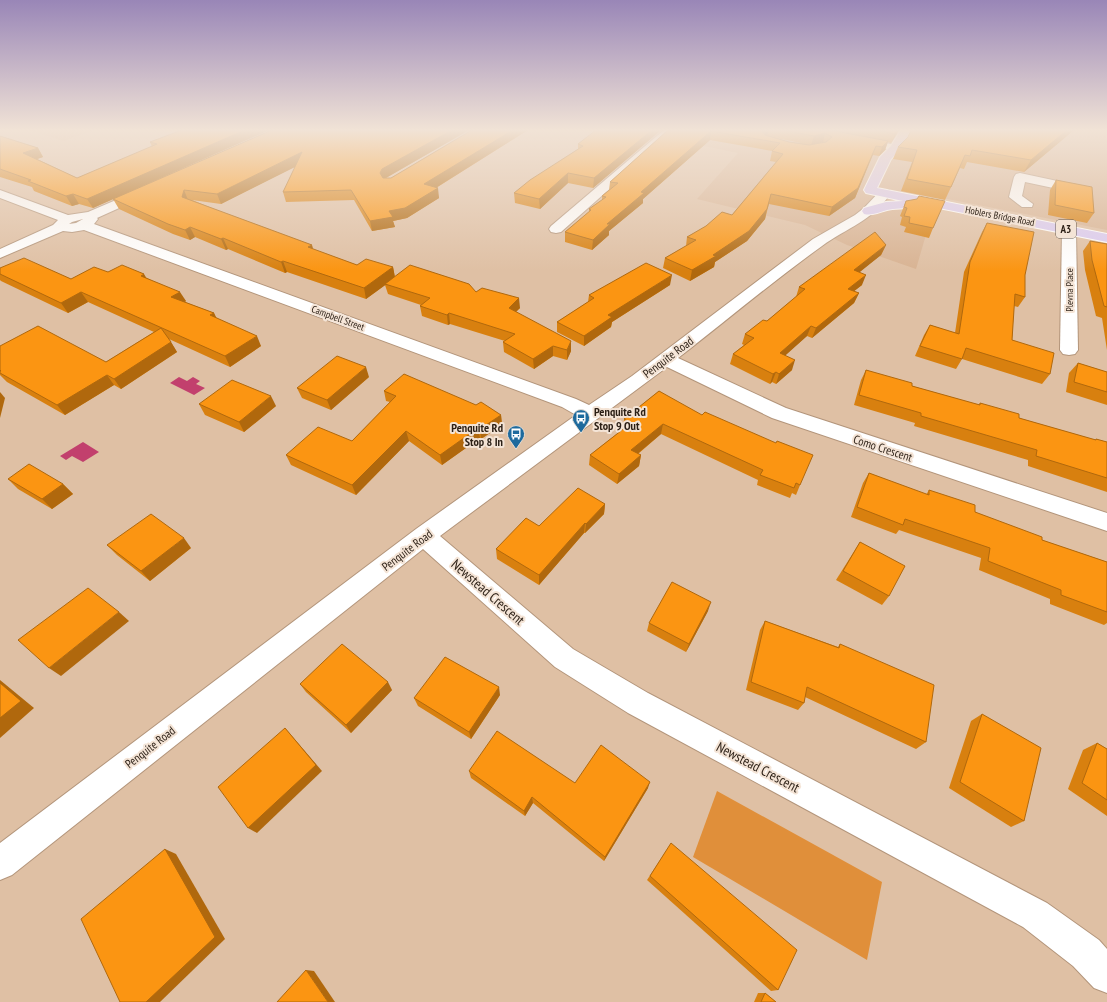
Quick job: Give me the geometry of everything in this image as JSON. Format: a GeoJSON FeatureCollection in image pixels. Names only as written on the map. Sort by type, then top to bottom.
{"type":"FeatureCollection","features":[{"type":"Feature","properties":{"kind":"highway"},"geometry":{"type":"LineString","coordinates":[[876,177],[863,202],[880,207],[895,205],[942,204]]}},
{"type":"Feature","properties":{"kind":"highway"},"geometry":{"type":"LineString","coordinates":[[885,193],[892,179]]}},
{"type":"Feature","properties":{"kind":"highway","name":"Hoblers Bridge Road"},"geometry":{"type":"LineString","coordinates":[[863,202],[885,193],[1107,238]]}},
{"type":"Feature","properties":{"kind":"street"},"geometry":{"type":"LineString","coordinates":[[556,229],[617,177]]}},
{"type":"Feature","properties":{"kind":"street"},"geometry":{"type":"LineString","coordinates":[[1027,204],[1015,197],[1020,177],[1058,185]]}},
{"type":"Feature","properties":{"kind":"street"},"geometry":{"type":"LineString","coordinates":[[0,194],[74,228],[152,188]]}},
{"type":"Feature","properties":{"kind":"street","name":"Penquite Road"},"geometry":{"type":"LineString","coordinates":[[0,863],[424,536],[665,359],[818,242],[848,226],[863,202],[885,193]]}},
{"type":"Feature","properties":{"kind":"street","name":"Campbell Street"},"geometry":{"type":"LineString","coordinates":[[86,221],[569,403],[591,414]]}},
{"type":"Feature","properties":{"kind":"street"},"geometry":{"type":"LineString","coordinates":[[0,254],[64,223]]}},
{"type":"Feature","properties":{"kind":"street","name":"Plevna Place"},"geometry":{"type":"LineString","coordinates":[[1069,350],[1070,230]]}},
{"type":"Feature","properties":{"kind":"street","name":"Como Crescent"},"geometry":{"type":"LineString","coordinates":[[665,359],[779,413],[1107,522]]}},
{"type":"Feature","properties":{"kind":"street","name":"Newstead Crescent"},"geometry":{"type":"LineString","coordinates":[[424,536],[564,658],[638,703],[1035,915],[1086,953],[1107,975]]}},
{"type":"Feature","properties":{"kind":"shaded area"},"geometry":{"type":"Polygon","coordinates":[[[717,177],[1107,177],[1107,230],[937,197],[916,269],[847,245],[805,225],[697,199],[717,177]]]}},
{"type":"Feature","properties":{"kind":"shaded area"},"geometry":{"type":"Polygon","coordinates":[[[179,377],[187,381],[193,377],[200,381],[196,384],[205,388],[194,395],[170,383],[179,377]]]}},
{"type":"Feature","properties":{"kind":"shaded area"},"geometry":{"type":"Polygon","coordinates":[[[83,442],[99,452],[83,462],[72,456],[66,460],[60,456],[83,442]]]}},
{"type":"Feature","properties":{"kind":"shaded area"},"geometry":{"type":"Polygon","coordinates":[[[717,791],[882,882],[867,960],[693,857],[717,791]]]}},
{"type":"Feature","properties":{"kind":"building"},"geometry":{"type":"Polygon","coordinates":[[[22,177],[77,178],[138,177],[87,199],[73,194],[66,196],[28,181],[31,180],[22,177]]]}},
{"type":"Feature","properties":{"kind":"building"},"geometry":{"type":"Polygon","coordinates":[[[164,177],[252,177],[217,194],[184,190],[182,197],[312,245],[308,247],[357,265],[366,259],[393,267],[364,288],[283,261],[281,262],[223,238],[221,239],[190,227],[185,230],[168,224],[113,199],[164,177]]]}},
{"type":"Feature","properties":{"kind":"building"},"geometry":{"type":"Polygon","coordinates":[[[290,177],[391,178],[436,177],[424,184],[438,188],[405,208],[389,211],[393,217],[370,221],[351,190],[283,192],[290,177]]]}},
{"type":"Feature","properties":{"kind":"building"},"geometry":{"type":"Polygon","coordinates":[[[535,177],[564,177],[539,199],[514,193],[535,177]]]}},
{"type":"Feature","properties":{"kind":"building"},"geometry":{"type":"Polygon","coordinates":[[[616,177],[658,177],[641,192],[644,193],[607,224],[610,224],[593,240],[565,232],[591,210],[589,209],[606,197],[602,196],[618,183],[610,182],[616,177]]]}},
{"type":"Feature","properties":{"kind":"building"},"geometry":{"type":"Polygon","coordinates":[[[764,177],[863,177],[858,188],[832,207],[771,194],[767,209],[749,231],[713,255],[716,256],[692,270],[665,258],[696,240],[687,237],[706,226],[722,212],[732,215],[764,177]]]}},
{"type":"Feature","properties":{"kind":"building"},"geometry":{"type":"Polygon","coordinates":[[[908,177],[955,177],[951,187],[907,179],[908,177]]]}},
{"type":"Feature","properties":{"kind":"building"},"geometry":{"type":"Polygon","coordinates":[[[1056,180],[1092,187],[1094,213],[1055,205],[1056,180]]]}},
{"type":"Feature","properties":{"kind":"building"},"geometry":{"type":"Polygon","coordinates":[[[919,196],[945,201],[933,228],[909,223],[910,217],[904,216],[907,208],[904,207],[906,201],[917,199],[919,196]]]}},
{"type":"Feature","properties":{"kind":"building"},"geometry":{"type":"Polygon","coordinates":[[[987,223],[1034,232],[1025,275],[1025,297],[1015,294],[1012,340],[1054,353],[1050,374],[966,348],[962,359],[920,346],[930,325],[959,334],[970,262],[987,223]]]}},
{"type":"Feature","properties":{"kind":"building"},"geometry":{"type":"Polygon","coordinates":[[[875,232],[886,245],[854,270],[866,275],[848,289],[859,293],[816,328],[811,326],[780,353],[795,360],[779,374],[776,372],[773,374],[733,354],[754,338],[745,334],[763,320],[767,321],[805,289],[799,287],[875,232]]]}},
{"type":"Feature","properties":{"kind":"building"},"geometry":{"type":"Polygon","coordinates":[[[1090,241],[1107,244],[1107,307],[1104,306],[1092,260],[1090,241]]]}},
{"type":"Feature","properties":{"kind":"building"},"geometry":{"type":"Polygon","coordinates":[[[24,258],[71,279],[94,267],[108,272],[122,265],[144,274],[141,276],[180,292],[171,297],[214,313],[210,315],[257,336],[225,356],[81,292],[61,303],[0,274],[0,268],[24,258]]]}},
{"type":"Feature","properties":{"kind":"building"},"geometry":{"type":"Polygon","coordinates":[[[646,263],[672,275],[608,315],[612,317],[584,336],[557,322],[594,298],[589,295],[646,263]]]}},
{"type":"Feature","properties":{"kind":"building"},"geometry":{"type":"Polygon","coordinates":[[[410,265],[469,284],[476,292],[482,288],[519,298],[509,308],[571,341],[567,350],[553,346],[533,359],[503,342],[515,334],[449,313],[447,315],[420,306],[430,298],[385,284],[410,265]]]}},
{"type":"Feature","properties":{"kind":"building"},"geometry":{"type":"Polygon","coordinates":[[[38,326],[106,362],[161,328],[171,342],[114,379],[107,375],[57,405],[0,373],[0,346],[38,326]]]}},
{"type":"Feature","properties":{"kind":"building"},"geometry":{"type":"Polygon","coordinates":[[[337,356],[366,367],[327,400],[297,388],[337,356]]]}},
{"type":"Feature","properties":{"kind":"building"},"geometry":{"type":"Polygon","coordinates":[[[1078,363],[1107,372],[1107,392],[1074,382],[1078,363]]]}},
{"type":"Feature","properties":{"kind":"building"},"geometry":{"type":"Polygon","coordinates":[[[866,370],[912,383],[912,386],[1019,414],[1019,418],[1107,442],[1107,478],[1036,456],[1037,450],[921,416],[921,413],[859,395],[866,370]]]}},
{"type":"Feature","properties":{"kind":"building"},"geometry":{"type":"Polygon","coordinates":[[[404,374],[476,405],[481,402],[501,415],[480,429],[478,428],[440,455],[406,431],[352,485],[286,455],[318,427],[352,441],[396,396],[384,391],[404,374]]]}},
{"type":"Feature","properties":{"kind":"building"},"geometry":{"type":"Polygon","coordinates":[[[232,380],[271,396],[239,422],[199,404],[232,380]]]}},
{"type":"Feature","properties":{"kind":"building"},"geometry":{"type":"Polygon","coordinates":[[[659,391],[702,415],[705,412],[776,443],[777,441],[813,455],[800,485],[796,483],[794,488],[760,475],[763,470],[663,424],[631,450],[641,455],[619,474],[590,455],[631,423],[624,419],[659,391]]]}},
{"type":"Feature","properties":{"kind":"building"},"geometry":{"type":"Polygon","coordinates":[[[29,464],[63,484],[42,499],[8,479],[29,464]]]}},
{"type":"Feature","properties":{"kind":"building"},"geometry":{"type":"Polygon","coordinates":[[[869,473],[929,495],[929,490],[975,505],[975,512],[1042,537],[1042,540],[1107,562],[1107,612],[1061,595],[1061,590],[988,561],[990,548],[905,519],[903,525],[857,507],[869,473]]]}},
{"type":"Feature","properties":{"kind":"building"},"geometry":{"type":"Polygon","coordinates":[[[578,488],[605,504],[586,524],[585,523],[539,575],[496,549],[526,518],[539,526],[578,488]]]}},
{"type":"Feature","properties":{"kind":"building"},"geometry":{"type":"Polygon","coordinates":[[[151,514],[184,538],[141,571],[107,545],[151,514]]]}},
{"type":"Feature","properties":{"kind":"building"},"geometry":{"type":"Polygon","coordinates":[[[860,542],[905,566],[889,596],[843,571],[860,542]]]}},
{"type":"Feature","properties":{"kind":"building"},"geometry":{"type":"Polygon","coordinates":[[[672,582],[711,602],[689,644],[649,623],[672,582]]]}},
{"type":"Feature","properties":{"kind":"building"},"geometry":{"type":"Polygon","coordinates":[[[88,588],[119,612],[49,668],[18,640],[88,588]]]}},
{"type":"Feature","properties":{"kind":"building"},"geometry":{"type":"Polygon","coordinates":[[[765,621],[839,648],[840,644],[934,685],[926,742],[807,687],[804,703],[751,682],[765,621]]]}},
{"type":"Feature","properties":{"kind":"building"},"geometry":{"type":"Polygon","coordinates":[[[342,644],[388,682],[346,725],[300,684],[342,644]]]}},
{"type":"Feature","properties":{"kind":"building"},"geometry":{"type":"Polygon","coordinates":[[[445,657],[499,687],[469,732],[414,698],[445,657]]]}},
{"type":"Feature","properties":{"kind":"building"},"geometry":{"type":"Polygon","coordinates":[[[0,683],[21,701],[0,718],[0,683]]]}},
{"type":"Feature","properties":{"kind":"building"},"geometry":{"type":"Polygon","coordinates":[[[982,714],[1041,748],[1024,821],[960,782],[982,714]]]}},
{"type":"Feature","properties":{"kind":"building"},"geometry":{"type":"Polygon","coordinates":[[[285,728],[316,765],[248,828],[218,787],[285,728]]]}},
{"type":"Feature","properties":{"kind":"building"},"geometry":{"type":"Polygon","coordinates":[[[497,731],[575,783],[601,745],[650,782],[605,857],[532,797],[524,811],[469,771],[497,731]]]}},
{"type":"Feature","properties":{"kind":"building"},"geometry":{"type":"Polygon","coordinates":[[[1097,743],[1107,749],[1107,800],[1082,783],[1097,743]]]}},
{"type":"Feature","properties":{"kind":"building"},"geometry":{"type":"Polygon","coordinates":[[[671,843],[797,950],[778,990],[650,876],[671,843]]]}},
{"type":"Feature","properties":{"kind":"building"},"geometry":{"type":"Polygon","coordinates":[[[165,849],[215,937],[146,1002],[120,1002],[81,919],[165,849]]]}},
{"type":"Feature","properties":{"kind":"building"},"geometry":{"type":"Polygon","coordinates":[[[306,970],[328,1002],[277,1002],[306,970]]]}},
{"type":"Feature","properties":{"kind":"building"},"geometry":{"type":"Polygon","coordinates":[[[765,993],[776,1002],[761,1002],[765,993]]]}},
{"type":"Feature","properties":{"kind":"place","name":"Penquite Rd Stop 9 Out"},"geometry":{"type":"Point","coordinates":[581,433]}},
{"type":"Feature","properties":{"kind":"place","name":"Penquite Rd Stop 8 In"},"geometry":{"type":"Point","coordinates":[516,449]}}]}
